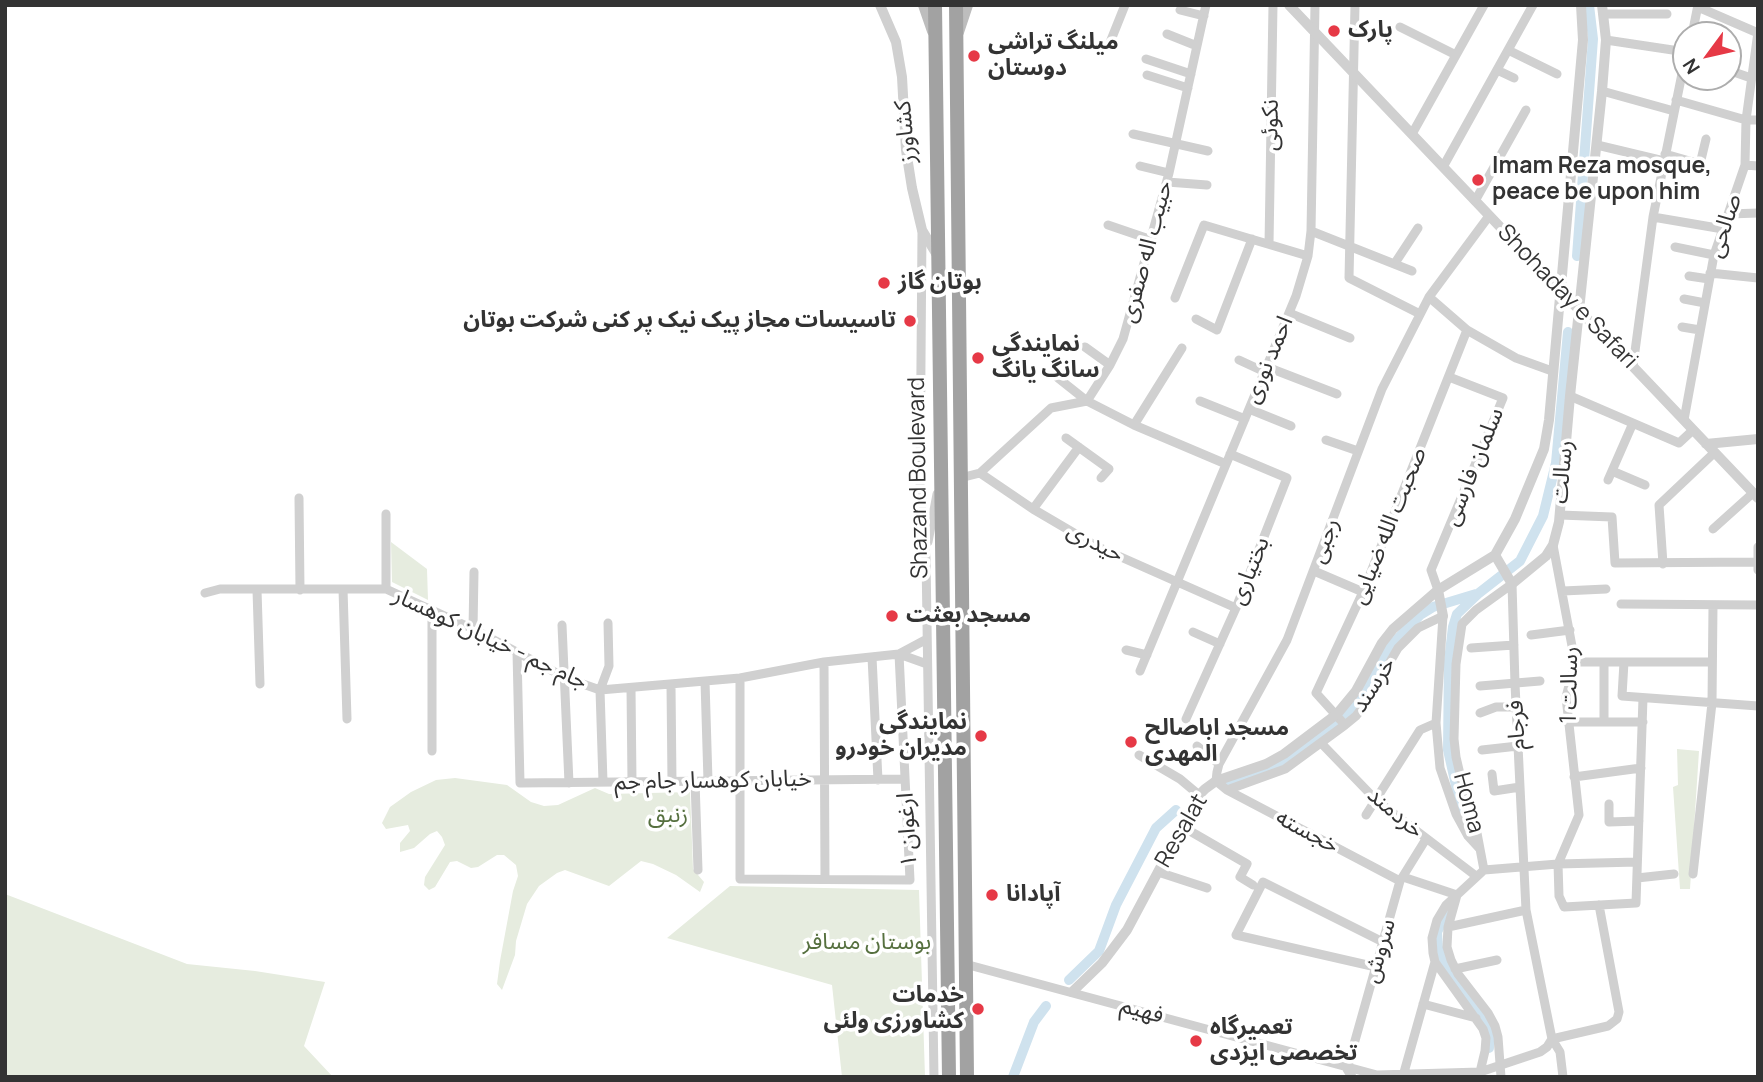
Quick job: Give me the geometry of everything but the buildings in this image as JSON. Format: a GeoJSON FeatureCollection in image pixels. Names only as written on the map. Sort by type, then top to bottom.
{"type":"FeatureCollection","features":[{"type":"Feature","properties":{"kind":"highway","name":"Shazand Boulevard"},"geometry":{"type":"LineString","coordinates":[[935,5],[949,1077]]}},
{"type":"Feature","properties":{"kind":"highway","name":"Shazand Boulevard"},"geometry":{"type":"LineString","coordinates":[[956,5],[967,1077]]}},
{"type":"Feature","properties":{"kind":"highway"},"geometry":{"type":"LineString","coordinates":[[929,777],[946,778]]}},
{"type":"Feature","properties":{"kind":"main road"},"geometry":{"type":"LineString","coordinates":[[924,5],[935,38]]}},
{"type":"Feature","properties":{"kind":"main road"},"geometry":{"type":"LineString","coordinates":[[956,39],[967,5]]}},
{"type":"Feature","properties":{"kind":"street","name":"کشاورز"},"geometry":{"type":"LineString","coordinates":[[880,5],[896,42],[902,77],[906,150],[912,188],[922,230],[939,257]]}},
{"type":"Feature","properties":{"kind":"street"},"geometry":{"type":"LineString","coordinates":[[1109,45],[1125,5]]}},
{"type":"Feature","properties":{"kind":"street","name":"حبیب اله صفری"},"geometry":{"type":"LineString","coordinates":[[1087,401],[1124,339],[1168,178],[1206,5]]}},
{"type":"Feature","properties":{"kind":"street","name":"نکوئی"},"geometry":{"type":"LineString","coordinates":[[1269,244],[1273,5]]}},
{"type":"Feature","properties":{"kind":"street","name":"Shohaday e Safari"},"geometry":{"type":"LineString","coordinates":[[1289,5],[1755,496]]}},
{"type":"Feature","properties":{"kind":"street","name":"احمد نوری"},"geometry":{"type":"LineString","coordinates":[[1140,671],[1289,313],[1308,256],[1311,232],[1315,5]]}},
{"type":"Feature","properties":{"kind":"street"},"geometry":{"type":"LineString","coordinates":[[1355,5],[1349,278],[1420,314]]}},
{"type":"Feature","properties":{"kind":"street"},"geometry":{"type":"LineString","coordinates":[[1412,134],[1485,5]]}},
{"type":"Feature","properties":{"kind":"street"},"geometry":{"type":"LineString","coordinates":[[1443,167],[1533,5]]}},
{"type":"Feature","properties":{"kind":"street","name":"رسالت"},"geometry":{"type":"LineString","coordinates":[[1438,590],[1495,555],[1515,519],[1544,449],[1549,420],[1583,40],[1581,5]]}},
{"type":"Feature","properties":{"kind":"street"},"geometry":{"type":"LineString","coordinates":[[1698,6],[1758,33]]}},
{"type":"Feature","properties":{"kind":"street"},"geometry":{"type":"LineString","coordinates":[[1180,10],[1203,16]]}},
{"type":"Feature","properties":{"kind":"street"},"geometry":{"type":"LineString","coordinates":[[1602,10],[1667,14]]}},
{"type":"Feature","properties":{"kind":"street","name":"رسالت"},"geometry":{"type":"LineString","coordinates":[[1512,584],[1539,563],[1553,545],[1560,515],[1602,91],[1606,40],[1602,10]]}},
{"type":"Feature","properties":{"kind":"street"},"geometry":{"type":"LineString","coordinates":[[1400,27],[1456,55]]}},
{"type":"Feature","properties":{"kind":"street","name":"صالحی"},"geometry":{"type":"LineString","coordinates":[[1684,420],[1714,254],[1745,165],[1746,120],[1758,33]]}},
{"type":"Feature","properties":{"kind":"street"},"geometry":{"type":"LineString","coordinates":[[1167,34],[1197,46]]}},
{"type":"Feature","properties":{"kind":"street"},"geometry":{"type":"LineString","coordinates":[[1606,40],[1672,52]]}},
{"type":"Feature","properties":{"kind":"street"},"geometry":{"type":"LineString","coordinates":[[1508,50],[1557,74]]}},
{"type":"Feature","properties":{"kind":"street"},"geometry":{"type":"LineString","coordinates":[[1146,59],[1191,74]]}},
{"type":"Feature","properties":{"kind":"street"},"geometry":{"type":"LineString","coordinates":[[1497,70],[1514,78]]}},
{"type":"Feature","properties":{"kind":"street"},"geometry":{"type":"LineString","coordinates":[[1147,75],[1188,88]]}},
{"type":"Feature","properties":{"kind":"street"},"geometry":{"type":"LineString","coordinates":[[1602,91],[1674,110]]}},
{"type":"Feature","properties":{"kind":"street"},"geometry":{"type":"LineString","coordinates":[[1633,366],[1653,217],[1678,91]]}},
{"type":"Feature","properties":{"kind":"street"},"geometry":{"type":"LineString","coordinates":[[1676,100],[1746,120],[1758,120]]}},
{"type":"Feature","properties":{"kind":"street"},"geometry":{"type":"LineString","coordinates":[[1475,201],[1526,110]]}},
{"type":"Feature","properties":{"kind":"street"},"geometry":{"type":"LineString","coordinates":[[1133,134],[1208,151]]}},
{"type":"Feature","properties":{"kind":"street"},"geometry":{"type":"LineString","coordinates":[[1574,144],[1597,145],[1700,164],[1706,139]]}},
{"type":"Feature","properties":{"kind":"street"},"geometry":{"type":"LineString","coordinates":[[1745,165],[1758,166]]}},
{"type":"Feature","properties":{"kind":"street"},"geometry":{"type":"LineString","coordinates":[[1140,166],[1168,178],[1207,185]]}},
{"type":"Feature","properties":{"kind":"street"},"geometry":{"type":"LineString","coordinates":[[1729,214],[1758,213]]}},
{"type":"Feature","properties":{"kind":"street","name":"رجبی"},"geometry":{"type":"LineString","coordinates":[[1216,781],[1219,764],[1287,640],[1382,389],[1429,297],[1489,216]]}},
{"type":"Feature","properties":{"kind":"street"},"geometry":{"type":"LineString","coordinates":[[1653,217],[1723,229]]}},
{"type":"Feature","properties":{"kind":"street"},"geometry":{"type":"LineString","coordinates":[[1108,225],[1152,240]]}},
{"type":"Feature","properties":{"kind":"street"},"geometry":{"type":"LineString","coordinates":[[1175,298],[1204,225],[1308,256]]}},
{"type":"Feature","properties":{"kind":"street"},"geometry":{"type":"LineString","coordinates":[[1395,263],[1418,228]]}},
{"type":"Feature","properties":{"kind":"street"},"geometry":{"type":"LineString","coordinates":[[922,230],[920,489],[926,558],[934,1077]]}},
{"type":"Feature","properties":{"kind":"street"},"geometry":{"type":"LineString","coordinates":[[1311,232],[1412,271]]}},
{"type":"Feature","properties":{"kind":"street"},"geometry":{"type":"LineString","coordinates":[[1196,319],[1217,330],[1252,239]]}},
{"type":"Feature","properties":{"kind":"street"},"geometry":{"type":"LineString","coordinates":[[1675,247],[1714,254]]}},
{"type":"Feature","properties":{"kind":"street"},"geometry":{"type":"LineString","coordinates":[[1689,276],[1758,278]]}},
{"type":"Feature","properties":{"kind":"street"},"geometry":{"type":"LineString","coordinates":[[1429,297],[1467,330],[1516,358],[1552,371]]}},
{"type":"Feature","properties":{"kind":"street"},"geometry":{"type":"LineString","coordinates":[[1684,299],[1705,303]]}},
{"type":"Feature","properties":{"kind":"street"},"geometry":{"type":"LineString","coordinates":[[1289,313],[1350,338]]}},
{"type":"Feature","properties":{"kind":"street"},"geometry":{"type":"LineString","coordinates":[[1682,327],[1700,330]]}},
{"type":"Feature","properties":{"kind":"street","name":"صحبت الله ضیایی"},"geometry":{"type":"LineString","coordinates":[[1337,714],[1316,693],[1363,592],[1467,330]]}},
{"type":"Feature","properties":{"kind":"street"},"geometry":{"type":"LineString","coordinates":[[1085,347],[1110,365]]}},
{"type":"Feature","properties":{"kind":"street"},"geometry":{"type":"LineString","coordinates":[[1135,425],[1182,348]]}},
{"type":"Feature","properties":{"kind":"street"},"geometry":{"type":"LineString","coordinates":[[1240,360],[1337,394]]}},
{"type":"Feature","properties":{"kind":"street","name":"سلمان فارسی"},"geometry":{"type":"LineString","coordinates":[[1438,590],[1431,570],[1503,398],[1449,377]]}},
{"type":"Feature","properties":{"kind":"street"},"geometry":{"type":"LineString","coordinates":[[1058,378],[1087,401],[1226,464]]}},
{"type":"Feature","properties":{"kind":"street"},"geometry":{"type":"LineString","coordinates":[[1570,396],[1679,443],[1693,430]]}},
{"type":"Feature","properties":{"kind":"street"},"geometry":{"type":"LineString","coordinates":[[960,478],[979,473],[1051,408],[1087,401]]}},
{"type":"Feature","properties":{"kind":"street"},"geometry":{"type":"LineString","coordinates":[[1200,401],[1245,419]]}},
{"type":"Feature","properties":{"kind":"street"},"geometry":{"type":"LineString","coordinates":[[1249,409],[1291,426]]}},
{"type":"Feature","properties":{"kind":"street"},"geometry":{"type":"LineString","coordinates":[[1633,423],[1610,476],[1645,485]]}},
{"type":"Feature","properties":{"kind":"street"},"geometry":{"type":"LineString","coordinates":[[1066,438],[1109,469],[1101,478]]}},
{"type":"Feature","properties":{"kind":"street"},"geometry":{"type":"LineString","coordinates":[[1663,564],[1658,505],[1710,448],[1758,439]]}},
{"type":"Feature","properties":{"kind":"street"},"geometry":{"type":"LineString","coordinates":[[1326,440],[1358,451]]}},
{"type":"Feature","properties":{"kind":"street"},"geometry":{"type":"LineString","coordinates":[[1033,509],[1079,447]]}},
{"type":"Feature","properties":{"kind":"street","name":"بختیاری"},"geometry":{"type":"LineString","coordinates":[[1186,719],[1236,608],[1287,478],[1230,454]]}},
{"type":"Feature","properties":{"kind":"street"},"geometry":{"type":"LineString","coordinates":[[926,558],[942,462]]}},
{"type":"Feature","properties":{"kind":"street","name":"حیدری"},"geometry":{"type":"LineString","coordinates":[[979,473],[1096,546],[1236,608]]}},
{"type":"Feature","properties":{"kind":"street"},"geometry":{"type":"LineString","coordinates":[[1713,529],[1755,496]]}},
{"type":"Feature","properties":{"kind":"street"},"geometry":{"type":"LineString","coordinates":[[299,498],[300,590]]}},
{"type":"Feature","properties":{"kind":"street"},"geometry":{"type":"LineString","coordinates":[[386,514],[386,589]]}},
{"type":"Feature","properties":{"kind":"street"},"geometry":{"type":"LineString","coordinates":[[1560,515],[1612,517],[1615,563],[1757,566],[1758,547]]}},
{"type":"Feature","properties":{"kind":"street","name":"رسالت 1"},"geometry":{"type":"LineString","coordinates":[[1553,545],[1574,662],[1566,697],[1578,815],[1558,864]]}},
{"type":"Feature","properties":{"kind":"street"},"geometry":{"type":"LineString","coordinates":[[1495,555],[1512,584]]}},
{"type":"Feature","properties":{"kind":"street"},"geometry":{"type":"LineString","coordinates":[[1314,571],[1363,592]]}},
{"type":"Feature","properties":{"kind":"street"},"geometry":{"type":"LineString","coordinates":[[473,629],[474,572]]}},
{"type":"Feature","properties":{"kind":"street","name":"فرجام"},"geometry":{"type":"LineString","coordinates":[[1512,584],[1526,909]]}},
{"type":"Feature","properties":{"kind":"street","name":"Homa"},"geometry":{"type":"LineString","coordinates":[[1479,848],[1460,779],[1454,739],[1455,664],[1462,624],[1469,615],[1512,584]]}},
{"type":"Feature","properties":{"kind":"street","name":"جام جم - خیابان کوهسار"},"geometry":{"type":"LineString","coordinates":[[205,593],[220,589],[386,589],[473,629],[566,678],[600,690],[740,678],[824,662],[899,654]]}},
{"type":"Feature","properties":{"kind":"street"},"geometry":{"type":"LineString","coordinates":[[343,589],[347,719]]}},
{"type":"Feature","properties":{"kind":"street"},"geometry":{"type":"LineString","coordinates":[[1563,591],[1606,589]]}},
{"type":"Feature","properties":{"kind":"street"},"geometry":{"type":"LineString","coordinates":[[257,590],[260,684]]}},
{"type":"Feature","properties":{"kind":"street"},"geometry":{"type":"LineString","coordinates":[[1438,590],[1443,615]]}},
{"type":"Feature","properties":{"kind":"street","name":"Resalat"},"geometry":{"type":"LineString","coordinates":[[1072,992],[1102,963],[1127,930],[1199,795],[1216,781],[1266,764],[1284,754],[1337,714],[1356,691],[1382,643],[1417,606],[1438,590]]}},
{"type":"Feature","properties":{"kind":"street"},"geometry":{"type":"LineString","coordinates":[[1621,604],[1758,605]]}},
{"type":"Feature","properties":{"kind":"street"},"geometry":{"type":"LineString","coordinates":[[1693,874],[1713,703],[1713,606]]}},
{"type":"Feature","properties":{"kind":"street"},"geometry":{"type":"LineString","coordinates":[[432,610],[432,751]]}},
{"type":"Feature","properties":{"kind":"street","name":"Homa"},"geometry":{"type":"LineString","coordinates":[[1443,615],[1436,723],[1440,768],[1461,825],[1479,848]]}},
{"type":"Feature","properties":{"kind":"street","name":"خرسند"},"geometry":{"type":"LineString","coordinates":[[1227,790],[1285,769],[1356,716],[1398,648],[1418,628],[1443,615]]}},
{"type":"Feature","properties":{"kind":"street"},"geometry":{"type":"LineString","coordinates":[[603,782],[600,690],[609,666],[608,623]]}},
{"type":"Feature","properties":{"kind":"street"},"geometry":{"type":"LineString","coordinates":[[562,625],[569,783]]}},
{"type":"Feature","properties":{"kind":"street"},"geometry":{"type":"LineString","coordinates":[[1531,635],[1570,630]]}},
{"type":"Feature","properties":{"kind":"street"},"geometry":{"type":"LineString","coordinates":[[1193,632],[1220,644]]}},
{"type":"Feature","properties":{"kind":"street"},"geometry":{"type":"LineString","coordinates":[[899,654],[927,639]]}},
{"type":"Feature","properties":{"kind":"street"},"geometry":{"type":"LineString","coordinates":[[1472,648],[1514,645]]}},
{"type":"Feature","properties":{"kind":"street"},"geometry":{"type":"LineString","coordinates":[[1126,650],[1147,655]]}},
{"type":"Feature","properties":{"kind":"street","name":"خیابان کوهسار جام جم"},"geometry":{"type":"LineString","coordinates":[[517,652],[520,783],[905,779]]}},
{"type":"Feature","properties":{"kind":"street"},"geometry":{"type":"LineString","coordinates":[[899,654],[927,664]]}},
{"type":"Feature","properties":{"kind":"street","name":"ارغوان ۱"},"geometry":{"type":"LineString","coordinates":[[825,879],[910,880],[899,654]]}},
{"type":"Feature","properties":{"kind":"street"},"geometry":{"type":"LineString","coordinates":[[872,657],[878,779]]}},
{"type":"Feature","properties":{"kind":"street"},"geometry":{"type":"LineString","coordinates":[[740,678],[740,879],[825,879],[824,662]]}},
{"type":"Feature","properties":{"kind":"street"},"geometry":{"type":"LineString","coordinates":[[1574,662],[1712,662]]}},
{"type":"Feature","properties":{"kind":"street"},"geometry":{"type":"LineString","coordinates":[[1604,662],[1604,722]]}},
{"type":"Feature","properties":{"kind":"street"},"geometry":{"type":"LineString","coordinates":[[1624,662],[1622,696],[1758,706]]}},
{"type":"Feature","properties":{"kind":"street"},"geometry":{"type":"LineString","coordinates":[[705,681],[708,781]]}},
{"type":"Feature","properties":{"kind":"street"},"geometry":{"type":"LineString","coordinates":[[1480,686],[1540,681]]}},
{"type":"Feature","properties":{"kind":"street"},"geometry":{"type":"LineString","coordinates":[[671,685],[672,782]]}},
{"type":"Feature","properties":{"kind":"street"},"geometry":{"type":"LineString","coordinates":[[631,688],[632,782]]}},
{"type":"Feature","properties":{"kind":"street"},"geometry":{"type":"LineString","coordinates":[[1558,864],[1559,896],[1564,907],[1636,903],[1643,698]]}},
{"type":"Feature","properties":{"kind":"street"},"geometry":{"type":"LineString","coordinates":[[1480,713],[1496,707],[1516,707]]}},
{"type":"Feature","properties":{"kind":"street"},"geometry":{"type":"LineString","coordinates":[[1337,714],[1345,724]]}},
{"type":"Feature","properties":{"kind":"street"},"geometry":{"type":"LineString","coordinates":[[1567,722],[1643,722]]}},
{"type":"Feature","properties":{"kind":"street"},"geometry":{"type":"LineString","coordinates":[[1366,815],[1420,730],[1436,723]]}},
{"type":"Feature","properties":{"kind":"street","name":"خردمند"},"geometry":{"type":"LineString","coordinates":[[1321,743],[1376,800],[1426,839],[1480,873]]}},
{"type":"Feature","properties":{"kind":"street"},"geometry":{"type":"LineString","coordinates":[[1197,746],[1219,764]]}},
{"type":"Feature","properties":{"kind":"street"},"geometry":{"type":"LineString","coordinates":[[1482,750],[1518,746]]}},
{"type":"Feature","properties":{"kind":"street"},"geometry":{"type":"LineString","coordinates":[[1139,755],[1180,779],[1199,795]]}},
{"type":"Feature","properties":{"kind":"street"},"geometry":{"type":"LineString","coordinates":[[1574,777],[1641,768]]}},
{"type":"Feature","properties":{"kind":"street"},"geometry":{"type":"LineString","coordinates":[[1492,775],[1494,791],[1520,787]]}},
{"type":"Feature","properties":{"kind":"street"},"geometry":{"type":"LineString","coordinates":[[695,781],[698,870]]}},
{"type":"Feature","properties":{"kind":"street","name":"خجسته"},"geometry":{"type":"LineString","coordinates":[[1216,781],[1227,790],[1401,879],[1457,895]]}},
{"type":"Feature","properties":{"kind":"street"},"geometry":{"type":"LineString","coordinates":[[1609,804],[1609,822],[1639,821]]}},
{"type":"Feature","properties":{"kind":"street"},"geometry":{"type":"LineString","coordinates":[[1183,827],[1247,864],[1240,877],[1252,885]]}},
{"type":"Feature","properties":{"kind":"street","name":"سروش"},"geometry":{"type":"LineString","coordinates":[[1349,1073],[1401,879],[1426,839]]}},
{"type":"Feature","properties":{"kind":"street"},"geometry":{"type":"LineString","coordinates":[[1403,1076],[1435,962],[1432,938],[1437,920],[1446,905],[1480,873],[1483,859],[1479,848]]}},
{"type":"Feature","properties":{"kind":"street"},"geometry":{"type":"LineString","coordinates":[[1480,873],[1558,864],[1637,862]]}},
{"type":"Feature","properties":{"kind":"street"},"geometry":{"type":"LineString","coordinates":[[1158,872],[1207,888]]}},
{"type":"Feature","properties":{"kind":"street"},"geometry":{"type":"LineString","coordinates":[[1637,878],[1674,874]]}},
{"type":"Feature","properties":{"kind":"street"},"geometry":{"type":"LineString","coordinates":[[1376,967],[1236,935],[1263,882],[1383,942]]}},
{"type":"Feature","properties":{"kind":"street"},"geometry":{"type":"LineString","coordinates":[[1457,895],[1448,927],[1447,947],[1455,970],[1495,1026],[1499,1070],[1541,1052],[1552,1039],[1608,1026],[1618,1016],[1598,905]]}},
{"type":"Feature","properties":{"kind":"street"},"geometry":{"type":"LineString","coordinates":[[1448,927],[1526,909],[1552,1039],[1560,1052],[1563,1077]]}},
{"type":"Feature","properties":{"kind":"street"},"geometry":{"type":"LineString","coordinates":[[1455,970],[1497,960]]}},
{"type":"Feature","properties":{"kind":"street"},"geometry":{"type":"LineString","coordinates":[[1435,962],[1477,1018],[1486,1038],[1482,1072]]}},
{"type":"Feature","properties":{"kind":"street","name":"فهیم"},"geometry":{"type":"LineString","coordinates":[[965,964],[1072,992],[1349,1073],[1403,1076],[1499,1070]]}},
{"type":"Feature","properties":{"kind":"street"},"geometry":{"type":"LineString","coordinates":[[1423,1004],[1477,1018]]}},
{"type":"Feature","properties":{"kind":"green space"},"geometry":{"type":"Polygon","coordinates":[[[391,542],[427,569],[428,600],[392,582],[391,542]]]}},
{"type":"Feature","properties":{"kind":"green space"},"geometry":{"type":"Polygon","coordinates":[[[1677,749],[1699,751],[1690,889],[1680,889],[1673,787],[1678,785],[1677,749]]]}},
{"type":"Feature","properties":{"kind":"green space","name":"زنبق"},"geometry":{"type":"Polygon","coordinates":[[[455,778],[507,785],[531,802],[544,806],[558,805],[595,788],[609,794],[690,792],[693,869],[704,882],[700,892],[676,875],[641,861],[609,886],[565,870],[557,873],[539,886],[527,904],[516,941],[515,955],[502,990],[497,984],[518,876],[516,865],[504,855],[497,855],[478,867],[471,868],[457,861],[450,862],[435,887],[429,890],[424,885],[425,877],[445,845],[442,837],[437,831],[414,848],[400,852],[400,843],[410,831],[408,825],[386,829],[382,823],[390,807],[411,792],[436,780],[455,778]]]}},
{"type":"Feature","properties":{"kind":"green space","name":"بوستان مسافر"},"geometry":{"type":"Polygon","coordinates":[[[730,886],[919,890],[925,1077],[842,1077],[832,985],[667,938],[730,886]]]}},
{"type":"Feature","properties":{"kind":"green space"},"geometry":{"type":"Polygon","coordinates":[[[5,894],[187,964],[325,982],[304,1046],[333,1077],[5,1077],[5,894]]]}},
{"type":"Feature","properties":{"kind":"waterway"},"geometry":{"type":"LineString","coordinates":[[1577,256],[1593,39],[1589,5]]}},
{"type":"Feature","properties":{"kind":"waterway"},"geometry":{"type":"LineString","coordinates":[[1471,833],[1461,808],[1448,750],[1449,660],[1453,627],[1457,614],[1520,561],[1543,516],[1556,463],[1568,332]]}},
{"type":"Feature","properties":{"kind":"waterway"},"geometry":{"type":"LineString","coordinates":[[1228,782],[1265,771],[1291,759],[1334,727],[1356,706],[1391,646],[1420,615],[1433,607],[1476,594]]}},
{"type":"Feature","properties":{"kind":"waterway"},"geometry":{"type":"LineString","coordinates":[[1069,980],[1099,951],[1116,905],[1156,828],[1176,810]]}},
{"type":"Feature","properties":{"kind":"waterway"},"geometry":{"type":"LineString","coordinates":[[1450,905],[1437,932],[1438,948],[1444,964],[1485,1022],[1489,1034],[1489,1048]]}},
{"type":"Feature","properties":{"kind":"waterway"},"geometry":{"type":"LineString","coordinates":[[1013,1077],[1034,1022],[1046,1006]]}},
{"type":"Feature","properties":{"kind":"place","name":"پارک"},"geometry":{"type":"Point","coordinates":[1334,31]}},
{"type":"Feature","properties":{"kind":"place","name":"میلنگ تراشی دوستان"},"geometry":{"type":"Point","coordinates":[974,56]}},
{"type":"Feature","properties":{"kind":"place","name":"Imam Reza mosque, peace be upon him"},"geometry":{"type":"Point","coordinates":[1478,180]}},
{"type":"Feature","properties":{"kind":"place","name":"بوتان گاز"},"geometry":{"type":"Point","coordinates":[884,283]}},
{"type":"Feature","properties":{"kind":"place","name":"تاسیسات مجاز پیک نیک پر کنی شرکت بوتان"},"geometry":{"type":"Point","coordinates":[910,321]}},
{"type":"Feature","properties":{"kind":"place","name":"نمایندگی سانگ یانگ"},"geometry":{"type":"Point","coordinates":[978,358]}},
{"type":"Feature","properties":{"kind":"place","name":"مسجد بعثت"},"geometry":{"type":"Point","coordinates":[892,616]}},
{"type":"Feature","properties":{"kind":"place","name":"نمایندگی مدیران خودرو"},"geometry":{"type":"Point","coordinates":[981,736]}},
{"type":"Feature","properties":{"kind":"place","name":"مسجد اباصالح المهدی"},"geometry":{"type":"Point","coordinates":[1131,742]}},
{"type":"Feature","properties":{"kind":"place","name":"آپادانا"},"geometry":{"type":"Point","coordinates":[992,895]}},
{"type":"Feature","properties":{"kind":"place","name":"خدمات کشاورزی ولئی"},"geometry":{"type":"Point","coordinates":[978,1009]}},
{"type":"Feature","properties":{"kind":"place","name":"تعمیرگاه تخصصی ایزدی"},"geometry":{"type":"Point","coordinates":[1196,1041]}}]}
